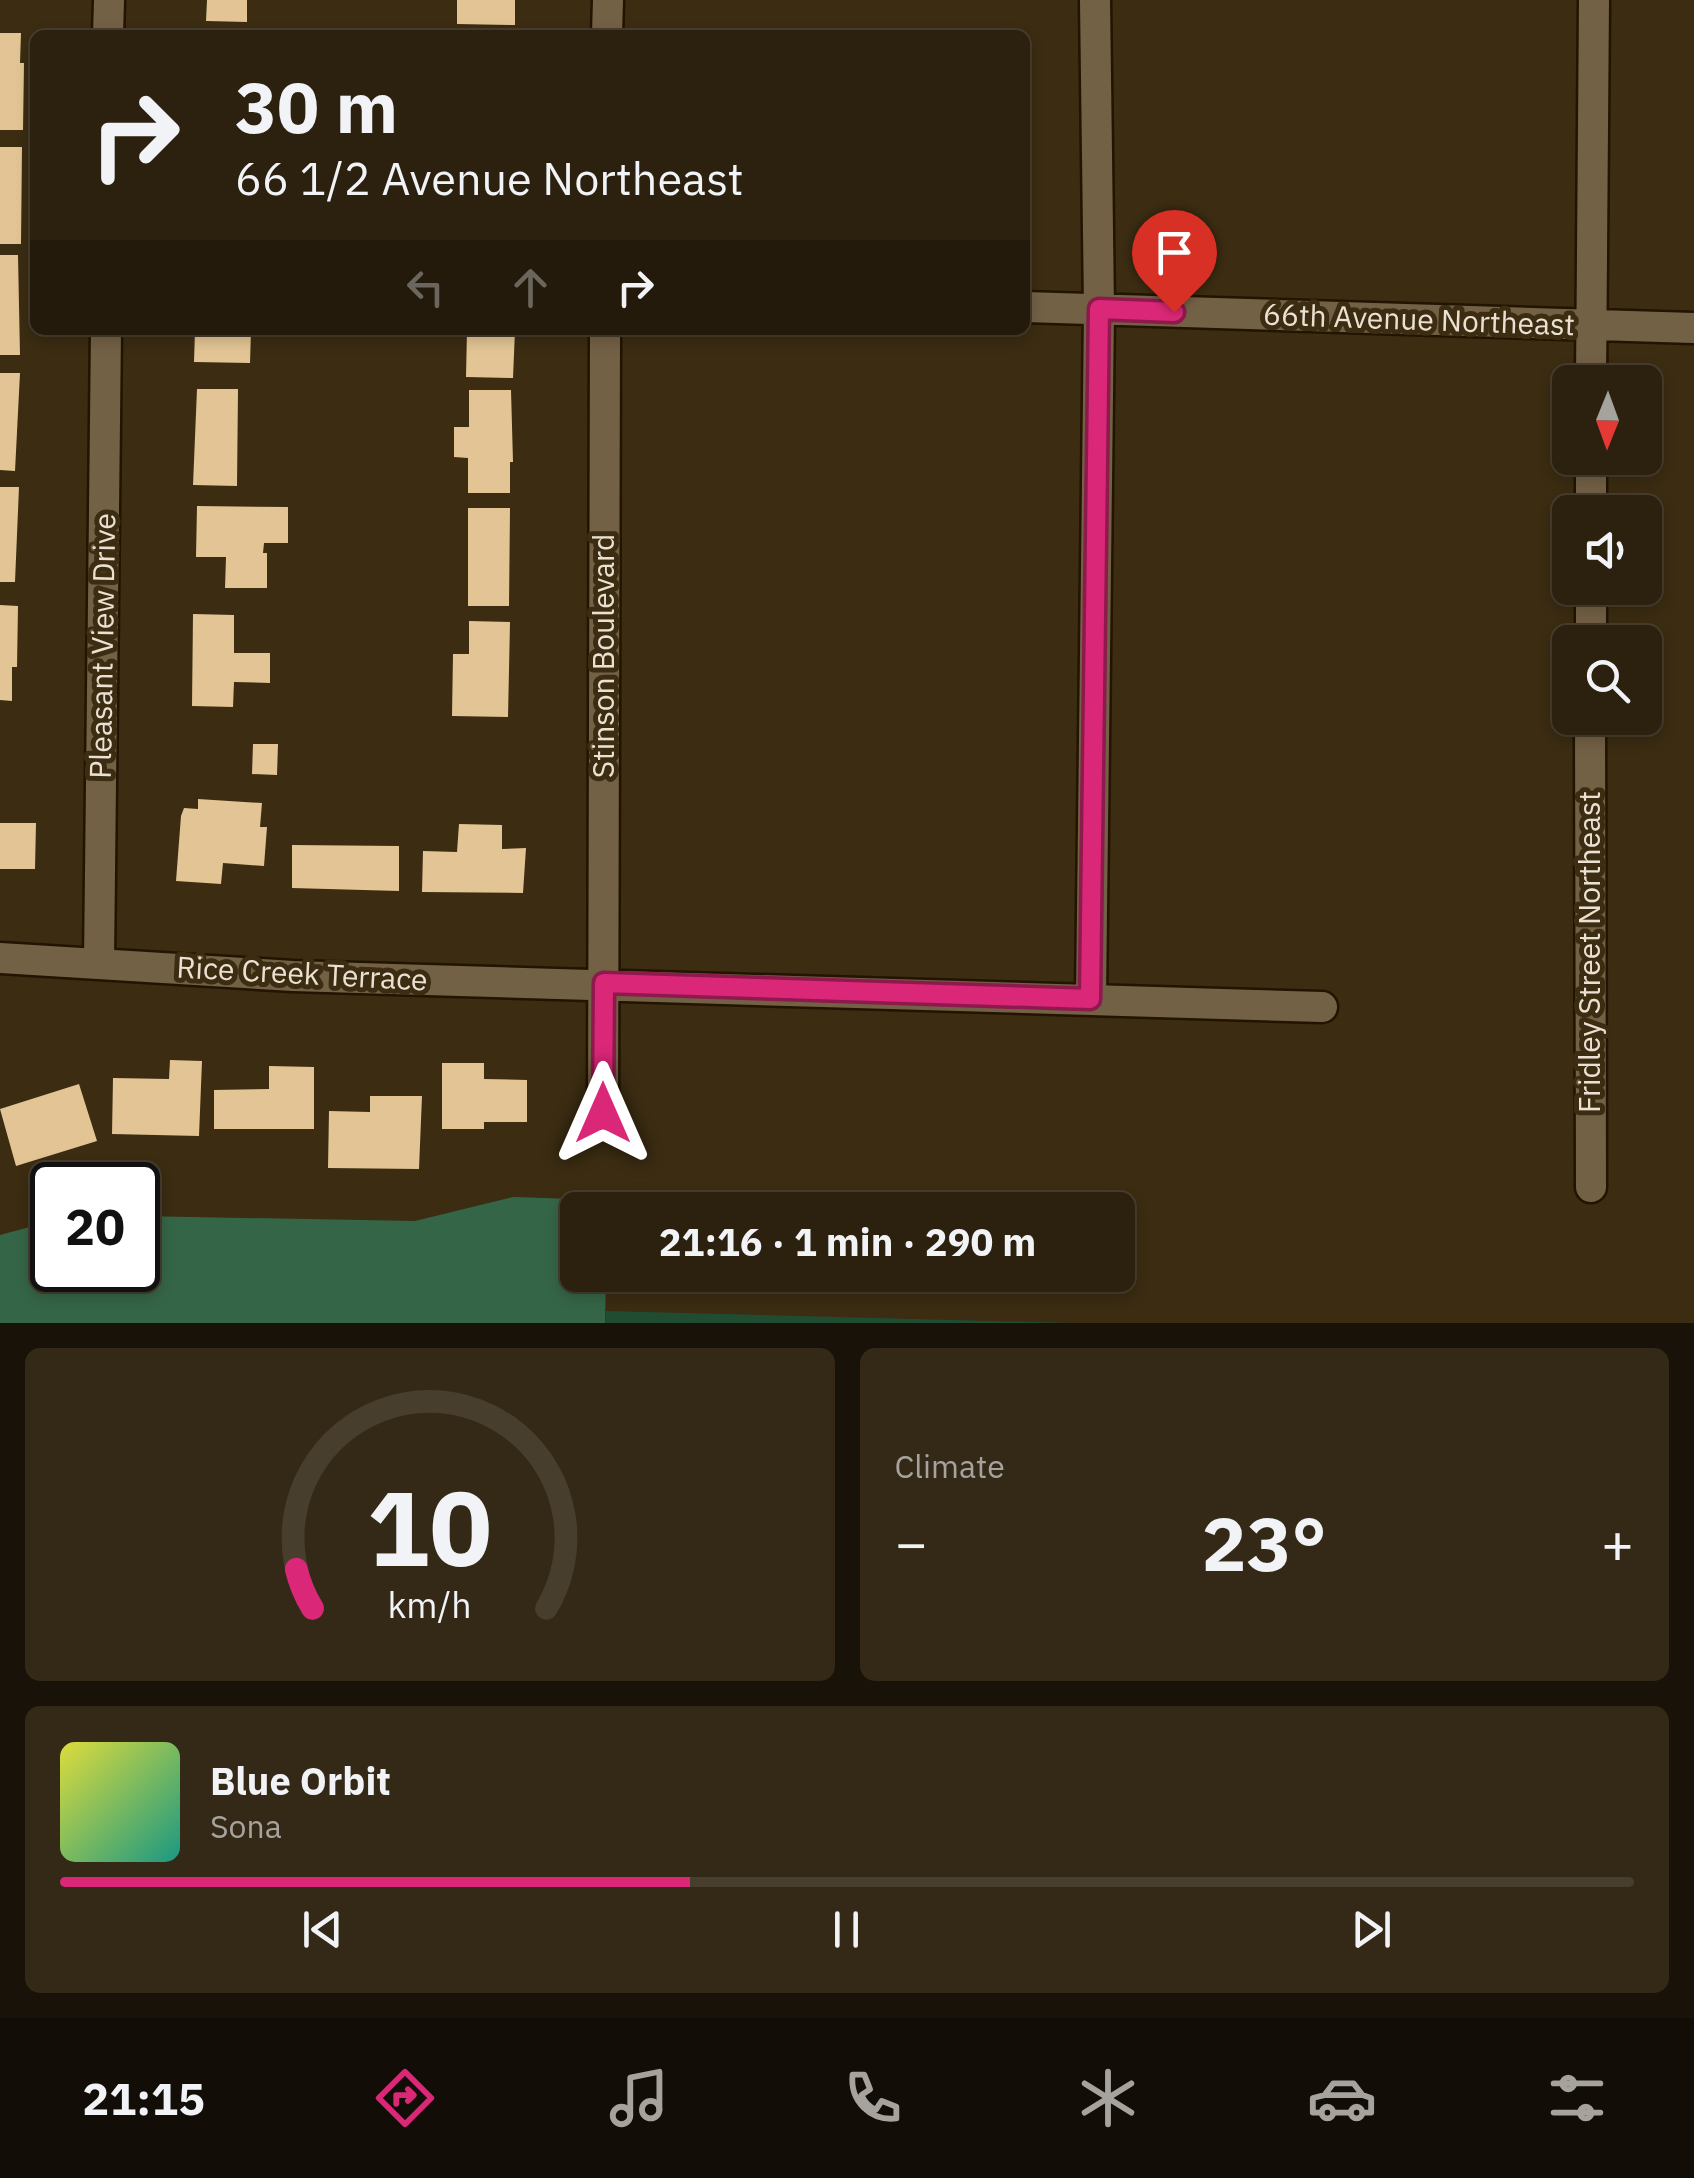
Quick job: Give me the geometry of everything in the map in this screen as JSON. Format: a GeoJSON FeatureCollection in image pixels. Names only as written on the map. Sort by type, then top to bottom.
{"type":"FeatureCollection","features":[{"type":"Feature","properties":{"kind":"street"},"geometry":{"type":"LineString","coordinates":[[108,30],[109,0]]}},
{"type":"Feature","properties":{"kind":"street"},"geometry":{"type":"LineString","coordinates":[[607,30],[608,0]]}},
{"type":"Feature","properties":{"kind":"street"},"geometry":{"type":"LineString","coordinates":[[1090,999],[1099,309],[1095,0]]}},
{"type":"Feature","properties":{"kind":"street"},"geometry":{"type":"LineString","coordinates":[[1592,365],[1594,0]]}},
{"type":"Feature","properties":{"kind":"street","name":"66th Avenue Northeast"},"geometry":{"type":"LineString","coordinates":[[1030,307],[1694,328]]}},
{"type":"Feature","properties":{"kind":"street","name":"Pleasant View Drive"},"geometry":{"type":"LineString","coordinates":[[100,963],[106,335]]}},
{"type":"Feature","properties":{"kind":"street","name":"Stinson Boulevard"},"geometry":{"type":"LineString","coordinates":[[603,1113],[605,335]]}},
{"type":"Feature","properties":{"kind":"street","name":"Fridley Street Northeast"},"geometry":{"type":"LineString","coordinates":[[1590,735],[1591,1186]]}},
{"type":"Feature","properties":{"kind":"street","name":"Rice Creek Terrace"},"geometry":{"type":"LineString","coordinates":[[0,958],[293,976],[1322,1007]]}},
{"type":"Feature","properties":{"kind":"green space"},"geometry":{"type":"Polygon","coordinates":[[[513,1197],[560,1199],[560,1292],[606,1292],[605,1323],[0,1323],[0,1235],[30,1227],[30,1292],[160,1292],[160,1216],[415,1221],[513,1197]]]}},
{"type":"Feature","properties":{"kind":"green space"},"geometry":{"type":"Polygon","coordinates":[[[606,1311],[1070,1323],[605,1323],[606,1311]]]}},
{"type":"Feature","properties":{"kind":"building"},"geometry":{"type":"Polygon","coordinates":[[[207,0],[247,0],[247,22],[206,21],[207,0]]]}},
{"type":"Feature","properties":{"kind":"building"},"geometry":{"type":"Polygon","coordinates":[[[457,0],[515,0],[515,25],[457,24],[457,0]]]}},
{"type":"Feature","properties":{"kind":"building"},"geometry":{"type":"Polygon","coordinates":[[[0,33],[21,33],[23,130],[0,130],[0,33]]]}},
{"type":"Feature","properties":{"kind":"building"},"geometry":{"type":"Polygon","coordinates":[[[0,147],[22,147],[21,244],[0,244],[0,147]]]}},
{"type":"Feature","properties":{"kind":"building"},"geometry":{"type":"Polygon","coordinates":[[[0,255],[18,255],[20,355],[0,355],[0,255]]]}},
{"type":"Feature","properties":{"kind":"building"},"geometry":{"type":"Polygon","coordinates":[[[195,335],[251,335],[250,363],[194,362],[195,335]]]}},
{"type":"Feature","properties":{"kind":"building"},"geometry":{"type":"Polygon","coordinates":[[[467,335],[515,335],[513,378],[466,377],[467,335]]]}},
{"type":"Feature","properties":{"kind":"building"},"geometry":{"type":"Polygon","coordinates":[[[0,373],[20,373],[15,471],[0,470],[0,373]]]}},
{"type":"Feature","properties":{"kind":"building"},"geometry":{"type":"Polygon","coordinates":[[[197,389],[238,389],[237,486],[193,485],[197,389]]]}},
{"type":"Feature","properties":{"kind":"building"},"geometry":{"type":"Polygon","coordinates":[[[469,390],[511,390],[510,493],[468,493],[468,458],[454,457],[454,427],[469,427],[469,390]]]}},
{"type":"Feature","properties":{"kind":"building"},"geometry":{"type":"Polygon","coordinates":[[[0,487],[19,487],[15,582],[0,582],[0,487]]]}},
{"type":"Feature","properties":{"kind":"building"},"geometry":{"type":"Polygon","coordinates":[[[197,506],[288,507],[288,543],[264,543],[267,588],[225,588],[226,557],[196,557],[197,506]]]}},
{"type":"Feature","properties":{"kind":"building"},"geometry":{"type":"Polygon","coordinates":[[[468,508],[510,508],[509,606],[468,606],[468,508]]]}},
{"type":"Feature","properties":{"kind":"building"},"geometry":{"type":"Polygon","coordinates":[[[0,605],[18,606],[12,701],[0,700],[0,605]]]}},
{"type":"Feature","properties":{"kind":"building"},"geometry":{"type":"Polygon","coordinates":[[[193,614],[234,615],[234,653],[270,653],[270,683],[234,682],[233,707],[192,706],[193,614]]]}},
{"type":"Feature","properties":{"kind":"building"},"geometry":{"type":"Polygon","coordinates":[[[469,621],[510,622],[508,717],[452,716],[453,654],[469,654],[469,621]]]}},
{"type":"Feature","properties":{"kind":"building"},"geometry":{"type":"Polygon","coordinates":[[[253,744],[278,744],[277,775],[252,774],[253,744]]]}},
{"type":"Feature","properties":{"kind":"building"},"geometry":{"type":"Polygon","coordinates":[[[198,799],[262,803],[260,827],[267,827],[264,866],[223,863],[221,884],[176,881],[181,816],[184,808],[198,809],[198,799]]]}},
{"type":"Feature","properties":{"kind":"building"},"geometry":{"type":"Polygon","coordinates":[[[0,823],[36,823],[35,869],[0,869],[0,823]]]}},
{"type":"Feature","properties":{"kind":"building"},"geometry":{"type":"Polygon","coordinates":[[[459,824],[502,825],[502,849],[526,848],[523,893],[422,892],[423,851],[457,852],[459,824]]]}},
{"type":"Feature","properties":{"kind":"building"},"geometry":{"type":"Polygon","coordinates":[[[292,845],[399,846],[399,891],[292,888],[292,845]]]}},
{"type":"Feature","properties":{"kind":"building"},"geometry":{"type":"Polygon","coordinates":[[[170,1060],[202,1061],[199,1136],[112,1134],[113,1078],[169,1079],[170,1060]]]}},
{"type":"Feature","properties":{"kind":"building"},"geometry":{"type":"Polygon","coordinates":[[[442,1063],[484,1063],[484,1079],[527,1080],[527,1122],[484,1122],[484,1129],[442,1129],[442,1063]]]}},
{"type":"Feature","properties":{"kind":"building"},"geometry":{"type":"Polygon","coordinates":[[[269,1066],[314,1067],[314,1129],[214,1129],[214,1090],[269,1089],[269,1066]]]}},
{"type":"Feature","properties":{"kind":"building"},"geometry":{"type":"Polygon","coordinates":[[[79,1084],[97,1141],[16,1166],[0,1109],[79,1084]]]}},
{"type":"Feature","properties":{"kind":"building"},"geometry":{"type":"Polygon","coordinates":[[[370,1096],[422,1096],[419,1169],[328,1168],[329,1111],[370,1112],[370,1096]]]}},
{"type":"Feature","properties":{"kind":"route"},"geometry":{"type":"LineString","coordinates":[[603,1113],[604,983],[1090,999],[1099,309],[1174,312]]}}]}
